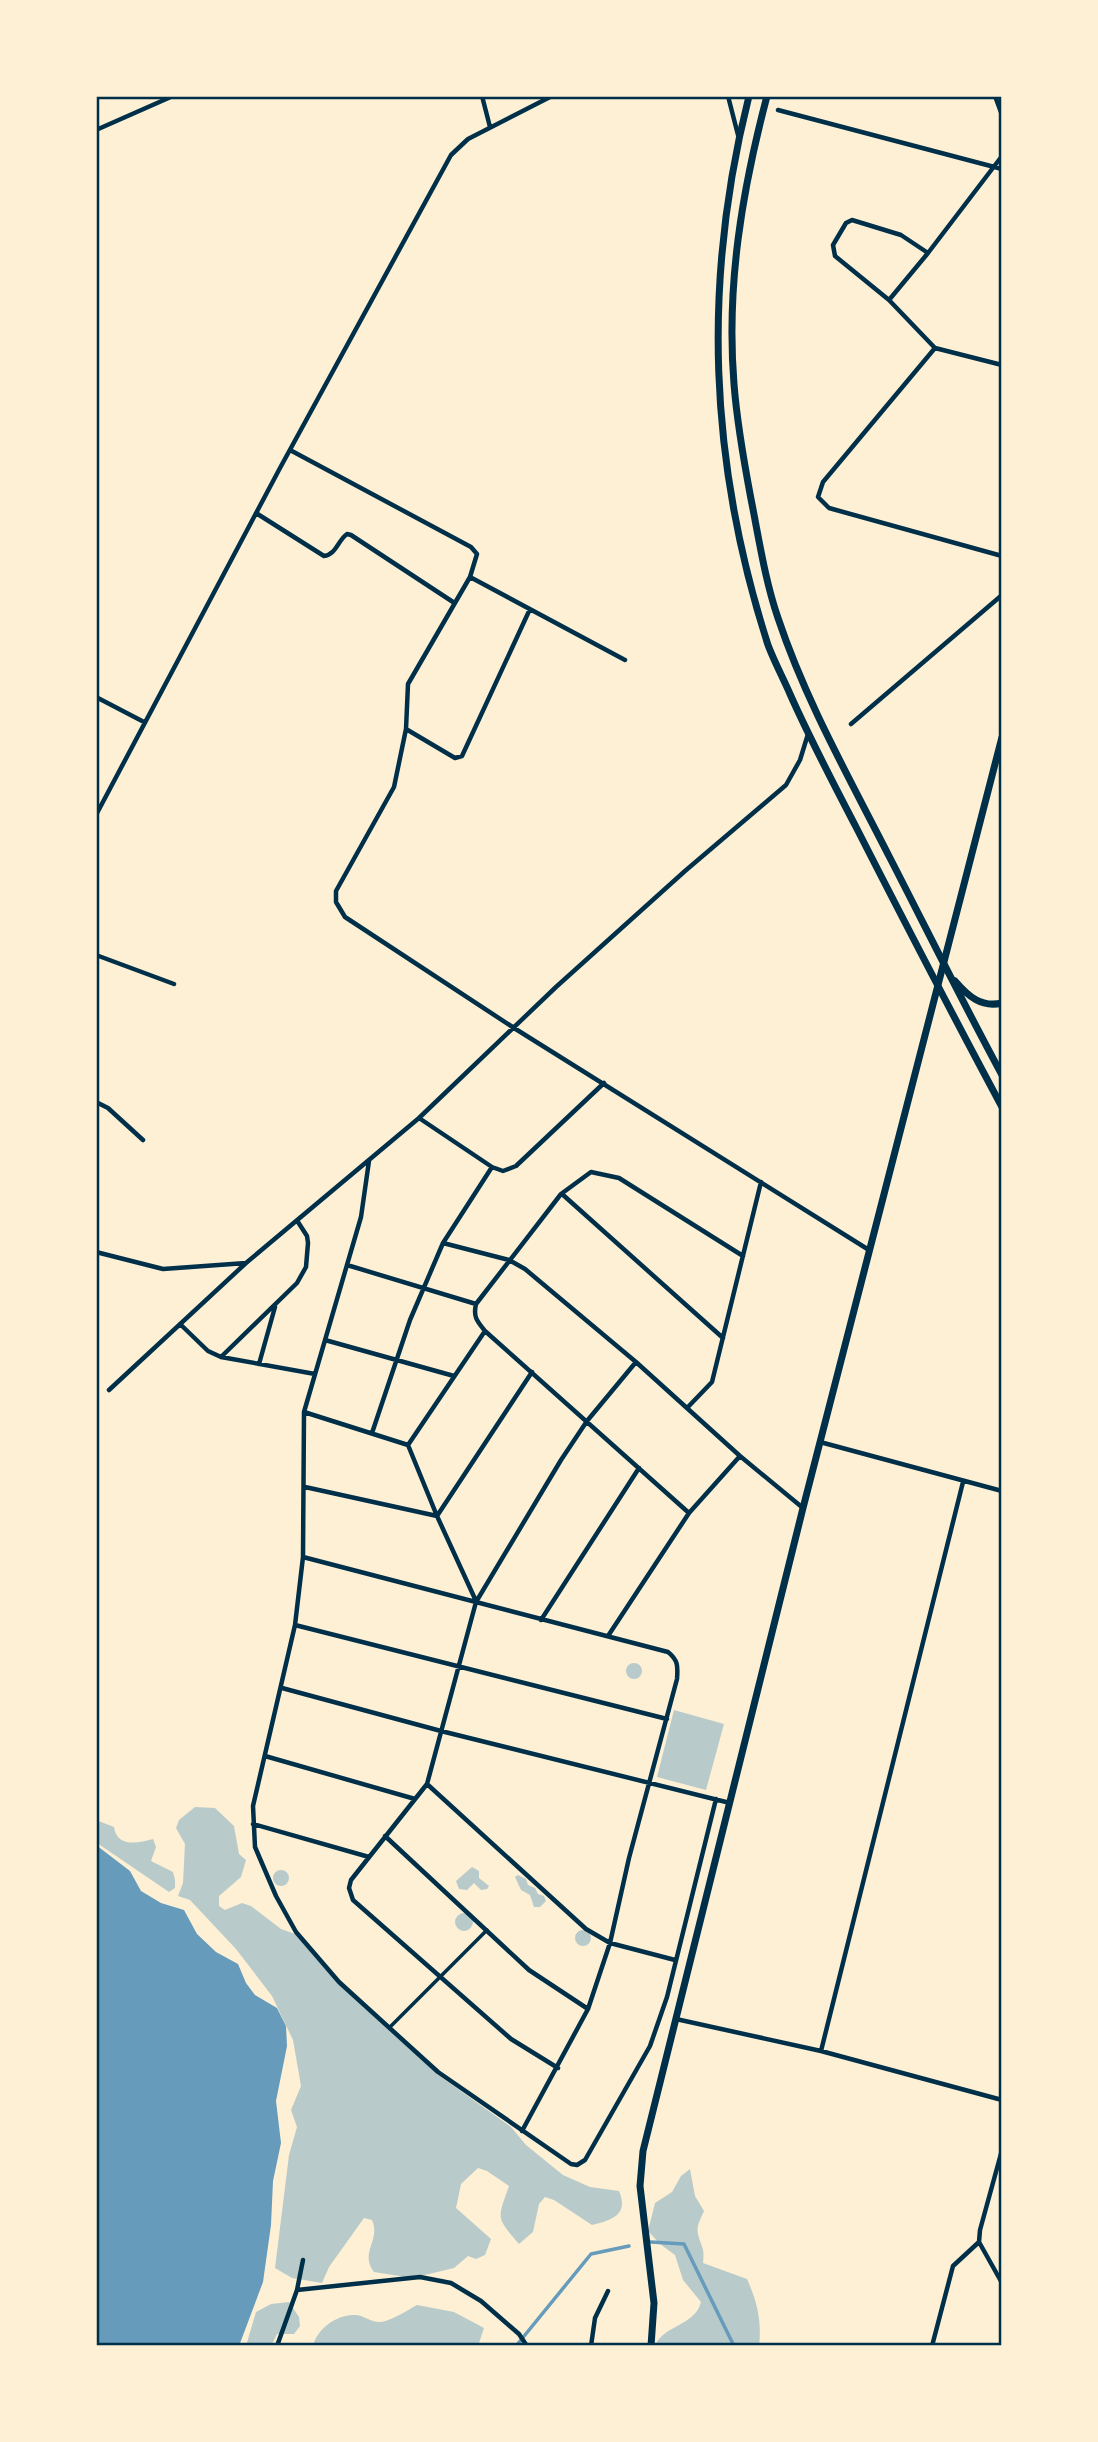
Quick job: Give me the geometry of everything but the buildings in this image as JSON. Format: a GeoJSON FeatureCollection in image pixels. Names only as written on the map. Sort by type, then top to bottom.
{"type":"FeatureCollection","features":[{"type":"Feature","properties":{"kind":"main road"},"geometry":{"type":"LineString","coordinates":[[748,96],[723,226],[716,324],[725,458],[743,552],[769,646],[808,734],[1002,1107]]}},
{"type":"Feature","properties":{"kind":"main road"},"geometry":{"type":"LineString","coordinates":[[767,96],[752,154],[740,218],[732,334],[736,399],[765,575],[798,674],[947,973],[1002,1074]]}},
{"type":"Feature","properties":{"kind":"main road"},"geometry":{"type":"LineString","coordinates":[[651,2346],[654,2303],[640,2186],[643,2151],[803,1508],[1002,737]]}},
{"type":"Feature","properties":{"kind":"main road"},"geometry":{"type":"LineString","coordinates":[[996,759],[1002,751]]}},
{"type":"Feature","properties":{"kind":"main road"},"geometry":{"type":"LineString","coordinates":[[947,973],[969,996],[980,1002],[1002,1003]]}},
{"type":"Feature","properties":{"kind":"street"},"geometry":{"type":"LineString","coordinates":[[96,130],[173,96]]}},
{"type":"Feature","properties":{"kind":"street"},"geometry":{"type":"LineString","coordinates":[[482,96],[490,127]]}},
{"type":"Feature","properties":{"kind":"street"},"geometry":{"type":"LineString","coordinates":[[96,815],[256,513],[451,155],[468,139],[552,96]]}},
{"type":"Feature","properties":{"kind":"street"},"geometry":{"type":"LineString","coordinates":[[728,96],[739,135]]}},
{"type":"Feature","properties":{"kind":"street"},"geometry":{"type":"LineString","coordinates":[[995,96],[1002,115]]}},
{"type":"Feature","properties":{"kind":"street"},"geometry":{"type":"LineString","coordinates":[[778,110],[1002,169]]}},
{"type":"Feature","properties":{"kind":"street"},"geometry":{"type":"LineString","coordinates":[[889,300],[1002,156]]}},
{"type":"Feature","properties":{"kind":"street"},"geometry":{"type":"LineString","coordinates":[[928,253],[901,235],[852,220],[846,223],[833,245],[835,256],[889,300],[935,348],[1002,365]]}},
{"type":"Feature","properties":{"kind":"street"},"geometry":{"type":"LineString","coordinates":[[935,348],[823,482],[818,497],[822,504],[829,508],[1002,556]]}},
{"type":"Feature","properties":{"kind":"street"},"geometry":{"type":"LineString","coordinates":[[290,450],[471,547],[477,554],[470,577],[453,602],[408,684],[406,729],[394,787],[336,891],[336,902],[345,917],[514,1028],[869,1250]]}},
{"type":"Feature","properties":{"kind":"street"},"geometry":{"type":"LineString","coordinates":[[256,513],[324,556],[332,553],[343,536],[351,534],[453,602]]}},
{"type":"Feature","properties":{"kind":"street"},"geometry":{"type":"LineString","coordinates":[[470,577],[625,660]]}},
{"type":"Feature","properties":{"kind":"street"},"geometry":{"type":"LineString","coordinates":[[851,724],[1002,595]]}},
{"type":"Feature","properties":{"kind":"street"},"geometry":{"type":"LineString","coordinates":[[406,729],[454,758],[462,756],[530,609]]}},
{"type":"Feature","properties":{"kind":"street"},"geometry":{"type":"LineString","coordinates":[[96,697],[144,722]]}},
{"type":"Feature","properties":{"kind":"street"},"geometry":{"type":"LineString","coordinates":[[109,1390],[246,1263],[419,1118],[685,871],[786,785],[800,760],[808,734]]}},
{"type":"Feature","properties":{"kind":"street"},"geometry":{"type":"LineString","coordinates":[[96,796],[104,800]]}},
{"type":"Feature","properties":{"kind":"street"},"geometry":{"type":"LineString","coordinates":[[96,956],[174,984]]}},
{"type":"Feature","properties":{"kind":"street"},"geometry":{"type":"LineString","coordinates":[[419,1118],[492,1167],[503,1171],[516,1166],[604,1083]]}},
{"type":"Feature","properties":{"kind":"street"},"geometry":{"type":"LineString","coordinates":[[96,1102],[108,1108],[143,1140]]}},
{"type":"Feature","properties":{"kind":"street"},"geometry":{"type":"LineString","coordinates":[[369,1161],[361,1217],[304,1412],[303,1557],[295,1625],[253,1806],[255,1847],[276,1896],[296,1932],[339,1982],[438,2073],[571,2164],[577,2165],[585,2160],[650,2046],[667,1997],[716,1799]]}},
{"type":"Feature","properties":{"kind":"street"},"geometry":{"type":"LineString","coordinates":[[372,1433],[397,1360],[443,1243],[492,1167]]}},
{"type":"Feature","properties":{"kind":"street"},"geometry":{"type":"LineString","coordinates":[[689,1513],[485,1331],[475,1319],[474,1313],[476,1304],[561,1194],[591,1172],[619,1178],[743,1256]]}},
{"type":"Feature","properties":{"kind":"street"},"geometry":{"type":"LineString","coordinates":[[687,1408],[712,1382],[761,1182]]}},
{"type":"Feature","properties":{"kind":"street"},"geometry":{"type":"LineString","coordinates":[[561,1194],[723,1338]]}},
{"type":"Feature","properties":{"kind":"street"},"geometry":{"type":"LineString","coordinates":[[221,1357],[297,1283],[306,1267],[307,1236],[298,1222]]}},
{"type":"Feature","properties":{"kind":"street"},"geometry":{"type":"LineString","coordinates":[[443,1243],[509,1260],[525,1269],[803,1508]]}},
{"type":"Feature","properties":{"kind":"street"},"geometry":{"type":"LineString","coordinates":[[96,1252],[163,1269],[246,1263]]}},
{"type":"Feature","properties":{"kind":"street"},"geometry":{"type":"LineString","coordinates":[[347,1265],[476,1304]]}},
{"type":"Feature","properties":{"kind":"street"},"geometry":{"type":"LineString","coordinates":[[259,1364],[275,1305]]}},
{"type":"Feature","properties":{"kind":"street"},"geometry":{"type":"LineString","coordinates":[[180,1324],[208,1350],[221,1357],[315,1374]]}},
{"type":"Feature","properties":{"kind":"street"},"geometry":{"type":"LineString","coordinates":[[408,1445],[485,1331]]}},
{"type":"Feature","properties":{"kind":"street"},"geometry":{"type":"LineString","coordinates":[[325,1339],[454,1377]]}},
{"type":"Feature","properties":{"kind":"street"},"geometry":{"type":"LineString","coordinates":[[558,2068],[511,2039],[353,1900],[349,1891],[351,1880],[427,1784],[476,1602],[587,1421],[636,1362]]}},
{"type":"Feature","properties":{"kind":"street"},"geometry":{"type":"LineString","coordinates":[[436,1516],[532,1373]]}},
{"type":"Feature","properties":{"kind":"street"},"geometry":{"type":"LineString","coordinates":[[304,1412],[408,1445]]}},
{"type":"Feature","properties":{"kind":"street"},"geometry":{"type":"LineString","coordinates":[[820,1442],[1002,1491]]}},
{"type":"Feature","properties":{"kind":"street"},"geometry":{"type":"LineString","coordinates":[[408,1445],[436,1516],[476,1602]]}},
{"type":"Feature","properties":{"kind":"street"},"geometry":{"type":"LineString","coordinates":[[608,1636],[689,1513],[740,1456]]}},
{"type":"Feature","properties":{"kind":"street"},"geometry":{"type":"LineString","coordinates":[[541,1620],[639,1468]]}},
{"type":"Feature","properties":{"kind":"street"},"geometry":{"type":"LineString","coordinates":[[821,2051],[963,1482]]}},
{"type":"Feature","properties":{"kind":"street"},"geometry":{"type":"LineString","coordinates":[[305,1487],[436,1516]]}},
{"type":"Feature","properties":{"kind":"street"},"geometry":{"type":"LineString","coordinates":[[303,1557],[668,1652],[678,1665],[677,1679],[629,1858],[610,1943],[588,2009],[523,2131]]}},
{"type":"Feature","properties":{"kind":"street"},"geometry":{"type":"LineString","coordinates":[[295,1625],[667,1719]]}},
{"type":"Feature","properties":{"kind":"street"},"geometry":{"type":"LineString","coordinates":[[282,1688],[441,1731],[730,1803]]}},
{"type":"Feature","properties":{"kind":"street"},"geometry":{"type":"LineString","coordinates":[[265,1756],[415,1799]]}},
{"type":"Feature","properties":{"kind":"street"},"geometry":{"type":"LineString","coordinates":[[427,1784],[586,1929],[610,1943],[675,1960]]}},
{"type":"Feature","properties":{"kind":"street"},"geometry":{"type":"LineString","coordinates":[[253,1824],[369,1857]]}},
{"type":"Feature","properties":{"kind":"street"},"geometry":{"type":"LineString","coordinates":[[385,1836],[529,1970],[588,2009]]}},
{"type":"Feature","properties":{"kind":"street"},"geometry":{"type":"LineString","coordinates":[[390,2027],[487,1930]]}},
{"type":"Feature","properties":{"kind":"street"},"geometry":{"type":"LineString","coordinates":[[676,2019],[821,2051],[1002,2100]]}},
{"type":"Feature","properties":{"kind":"street"},"geometry":{"type":"LineString","coordinates":[[1002,2150],[979,2242],[1002,2283]]}},
{"type":"Feature","properties":{"kind":"street"},"geometry":{"type":"LineString","coordinates":[[932,2346],[953,2266],[979,2242]]}},
{"type":"Feature","properties":{"kind":"street"},"geometry":{"type":"LineString","coordinates":[[277,2346],[297,2290],[303,2260]]}},
{"type":"Feature","properties":{"kind":"street"},"geometry":{"type":"LineString","coordinates":[[297,2290],[420,2277],[451,2283],[481,2301],[519,2334],[527,2346]]}},
{"type":"Feature","properties":{"kind":"street"},"geometry":{"type":"LineString","coordinates":[[591,2346],[596,2318],[608,2291]]}},
{"type":"Feature","properties":{"kind":"shaded area"},"geometry":{"type":"Polygon","coordinates":[[[634,1663],[642,1671],[634,1679],[626,1671],[634,1663]]]}},
{"type":"Feature","properties":{"kind":"shaded area"},"geometry":{"type":"Polygon","coordinates":[[[674,1710],[724,1724],[706,1790],[657,1777],[674,1710]]]}},
{"type":"Feature","properties":{"kind":"shaded area"},"geometry":{"type":"Polygon","coordinates":[[[195,1807],[215,1808],[234,1826],[239,1854],[246,1860],[241,1877],[219,1896],[219,1906],[225,1910],[242,1903],[251,1906],[281,1929],[295,1934],[338,1984],[437,2074],[511,2127],[526,2145],[563,2175],[590,2187],[619,2191],[622,2206],[617,2215],[592,2225],[545,2197],[539,2204],[533,2232],[519,2244],[501,2218],[509,2186],[478,2168],[461,2184],[456,2208],[491,2239],[485,2255],[476,2259],[468,2256],[454,2268],[412,2278],[374,2272],[369,2253],[374,2227],[372,2220],[364,2218],[329,2267],[322,2283],[292,2278],[275,2268],[289,2155],[297,2127],[291,2110],[301,2086],[293,2040],[272,1996],[236,1949],[190,1900],[178,1896],[183,1883],[185,1844],[176,1828],[179,1820],[195,1807]]]}},
{"type":"Feature","properties":{"kind":"shaded area"},"geometry":{"type":"Polygon","coordinates":[[[96,1820],[114,1827],[116,1834],[124,1841],[153,1839],[156,1847],[151,1861],[173,1872],[175,1888],[169,1892],[97,1843],[96,1820]]]}},
{"type":"Feature","properties":{"kind":"shaded area"},"geometry":{"type":"Polygon","coordinates":[[[472,1867],[479,1871],[479,1878],[489,1886],[487,1889],[481,1890],[474,1883],[467,1890],[459,1889],[456,1881],[472,1867]]]}},
{"type":"Feature","properties":{"kind":"shaded area"},"geometry":{"type":"Polygon","coordinates":[[[278,1870],[284,1870],[289,1878],[287,1884],[278,1886],[273,1881],[273,1875],[278,1870]]]}},
{"type":"Feature","properties":{"kind":"shaded area"},"geometry":{"type":"Polygon","coordinates":[[[518,1875],[526,1879],[528,1885],[535,1888],[538,1894],[544,1896],[546,1901],[540,1907],[534,1907],[530,1895],[521,1890],[515,1877],[518,1875]]]}},
{"type":"Feature","properties":{"kind":"shaded area"},"geometry":{"type":"Polygon","coordinates":[[[464,1913],[470,1916],[473,1922],[470,1928],[464,1931],[458,1928],[455,1922],[458,1916],[464,1913]]]}},
{"type":"Feature","properties":{"kind":"shaded area"},"geometry":{"type":"Polygon","coordinates":[[[580,1930],[586,1930],[591,1938],[589,1944],[580,1946],[575,1941],[575,1935],[580,1930]]]}},
{"type":"Feature","properties":{"kind":"shaded area"},"geometry":{"type":"Polygon","coordinates":[[[690,2169],[695,2196],[704,2211],[698,2231],[703,2263],[747,2279],[758,2311],[759,2346],[655,2346],[665,2334],[692,2316],[701,2302],[683,2280],[675,2255],[648,2231],[655,2203],[672,2192],[681,2176],[690,2169]]]}},
{"type":"Feature","properties":{"kind":"shaded area"},"geometry":{"type":"Polygon","coordinates":[[[289,2302],[299,2317],[300,2326],[294,2334],[277,2334],[271,2346],[246,2346],[256,2312],[271,2304],[289,2302]]]}},
{"type":"Feature","properties":{"kind":"shaded area"},"geometry":{"type":"Polygon","coordinates":[[[417,2305],[454,2312],[484,2328],[478,2346],[313,2346],[323,2328],[341,2317],[358,2315],[381,2322],[417,2305]]]}},
{"type":"Feature","properties":{"kind":"water"},"geometry":{"type":"Polygon","coordinates":[[[96,1845],[130,1871],[141,1891],[161,1903],[184,1910],[197,1934],[216,1952],[238,1964],[246,1983],[255,1995],[277,2008],[286,2026],[287,2046],[276,2101],[281,2143],[273,2181],[271,2225],[263,2282],[239,2346],[96,2346],[96,1845]]]}},
{"type":"Feature","properties":{"kind":"waterway"},"geometry":{"type":"LineString","coordinates":[[651,2242],[684,2244],[734,2346]]}},
{"type":"Feature","properties":{"kind":"waterway"},"geometry":{"type":"LineString","coordinates":[[516,2346],[591,2254],[629,2246]]}}]}
